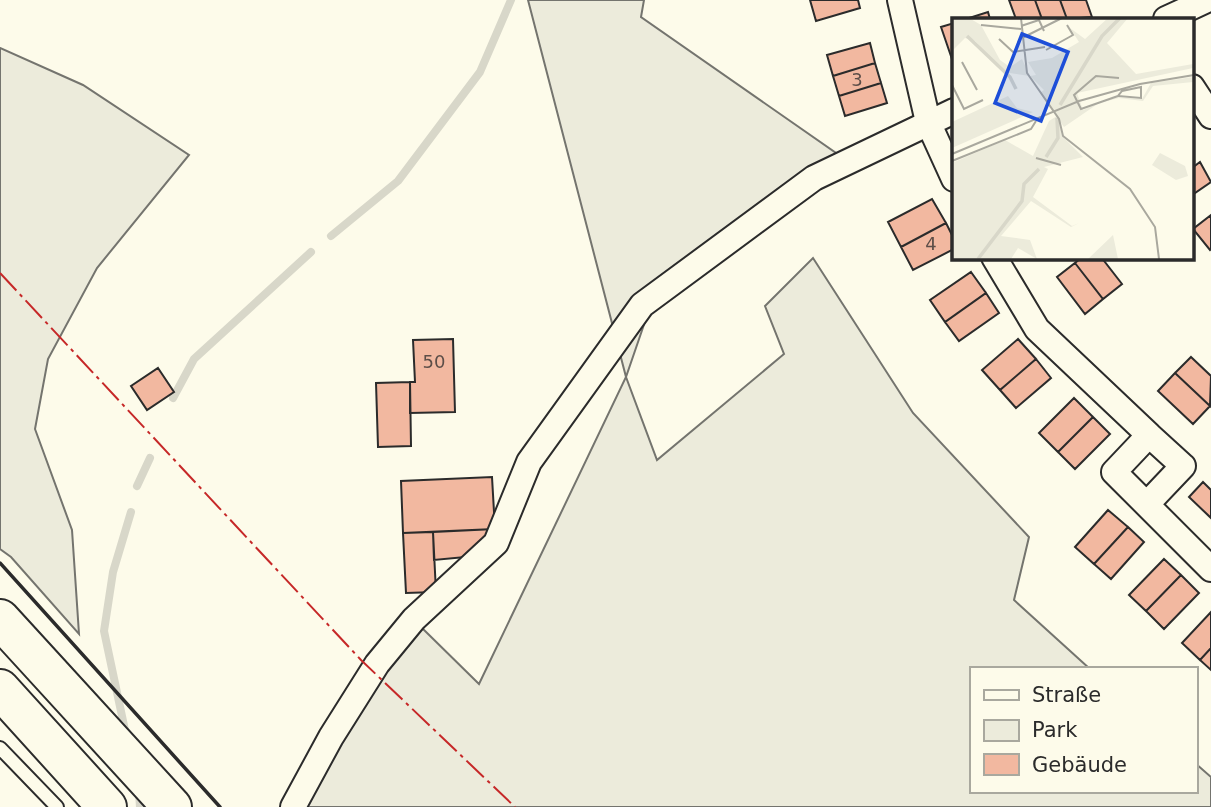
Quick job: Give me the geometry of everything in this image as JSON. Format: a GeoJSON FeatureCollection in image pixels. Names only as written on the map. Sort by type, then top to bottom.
{"type":"FeatureCollection","features":[{"type":"Feature","properties":{"kind":"highway"},"geometry":{"type":"LineString","coordinates":[[1,620],[172,807]]}},
{"type":"Feature","properties":{"kind":"highway"},"geometry":{"type":"LineString","coordinates":[[0,689],[107,807]]}},
{"type":"Feature","properties":{"kind":"street"},"geometry":{"type":"LineString","coordinates":[[900,0],[928,122],[952,175]]}},
{"type":"Feature","properties":{"kind":"street"},"geometry":{"type":"LineString","coordinates":[[1168,18],[1207,0]]}},
{"type":"Feature","properties":{"kind":"street"},"geometry":{"type":"LineString","coordinates":[[1194,90],[1211,116]]}},
{"type":"Feature","properties":{"kind":"street"},"geometry":{"type":"LineString","coordinates":[[293,807],[331,737],[377,664],[414,620],[496,543],[529,462],[642,305],[814,178],[952,112]]}},
{"type":"Feature","properties":{"kind":"street"},"geometry":{"type":"LineString","coordinates":[[995,259],[1037,329],[1183,466],[1147,504]]}},
{"type":"Feature","properties":{"kind":"street"},"geometry":{"type":"LineString","coordinates":[[1149,435],[1114,472],[1211,569]]}},
{"type":"Feature","properties":{"kind":"lane"},"geometry":{"type":"LineString","coordinates":[[0,748],[57,807]]}},
{"type":"Feature","properties":{"kind":"green space"},"geometry":{"type":"Polygon","coordinates":[[[528,0],[644,0],[641,17],[836,153],[830,178],[649,310],[626,377],[528,0]]]}},
{"type":"Feature","properties":{"kind":"green space"},"geometry":{"type":"Polygon","coordinates":[[[0,48],[83,85],[189,155],[97,268],[48,359],[35,429],[72,530],[79,634],[11,557],[0,549],[0,48]]]}},
{"type":"Feature","properties":{"kind":"green space"},"geometry":{"type":"Polygon","coordinates":[[[813,258],[913,413],[1029,537],[1014,600],[1088,667],[970,667],[970,793],[1197,793],[1197,765],[1211,777],[1211,807],[301,807],[365,691],[420,626],[479,684],[626,377],[657,460],[784,354],[765,306],[813,258]]]}},
{"type":"Feature","properties":{"kind":"building"},"geometry":{"type":"Polygon","coordinates":[[[810,0],[858,0],[860,8],[816,21],[810,0]]]}},
{"type":"Feature","properties":{"kind":"building"},"geometry":{"type":"Polygon","coordinates":[[[1009,0],[1035,0],[1042,18],[1016,18],[1009,0]]]}},
{"type":"Feature","properties":{"kind":"building"},"geometry":{"type":"Polygon","coordinates":[[[1035,0],[1060,0],[1067,18],[1042,18],[1035,0]]]}},
{"type":"Feature","properties":{"kind":"building"},"geometry":{"type":"Polygon","coordinates":[[[1060,0],[1086,0],[1092,17],[1067,18],[1060,0]]]}},
{"type":"Feature","properties":{"kind":"building"},"geometry":{"type":"Polygon","coordinates":[[[988,12],[990,18],[969,18],[988,12]]]}},
{"type":"Feature","properties":{"kind":"building"},"geometry":{"type":"Polygon","coordinates":[[[952,24],[952,59],[941,27],[952,24]]]}},
{"type":"Feature","properties":{"kind":"building"},"geometry":{"type":"Polygon","coordinates":[[[870,43],[875,63],[833,76],[827,55],[870,43]]]}},
{"type":"Feature","properties":{"kind":"building"},"geometry":{"type":"Polygon","coordinates":[[[875,63],[881,83],[839,96],[833,76],[875,63]]]}},
{"type":"Feature","properties":{"kind":"building"},"geometry":{"type":"Polygon","coordinates":[[[881,83],[887,103],[845,116],[839,96],[881,83]]]}},
{"type":"Feature","properties":{"kind":"building"},"geometry":{"type":"Polygon","coordinates":[[[1200,162],[1211,182],[1194,194],[1194,166],[1200,162]]]}},
{"type":"Feature","properties":{"kind":"building"},"geometry":{"type":"Polygon","coordinates":[[[932,199],[946,223],[901,247],[888,222],[932,199]]]}},
{"type":"Feature","properties":{"kind":"building"},"geometry":{"type":"Polygon","coordinates":[[[1211,215],[1210,250],[1194,230],[1211,215]]]}},
{"type":"Feature","properties":{"kind":"building"},"geometry":{"type":"Polygon","coordinates":[[[946,223],[952,235],[952,250],[913,270],[901,247],[946,223]]]}},
{"type":"Feature","properties":{"kind":"building"},"geometry":{"type":"Polygon","coordinates":[[[1080,259],[1103,259],[1122,284],[1103,299],[1075,263],[1080,259]]]}},
{"type":"Feature","properties":{"kind":"building"},"geometry":{"type":"Polygon","coordinates":[[[1075,263],[1103,299],[1085,314],[1057,277],[1075,263]]]}},
{"type":"Feature","properties":{"kind":"building"},"geometry":{"type":"Polygon","coordinates":[[[971,272],[986,293],[945,322],[930,300],[971,272]]]}},
{"type":"Feature","properties":{"kind":"building"},"geometry":{"type":"Polygon","coordinates":[[[986,293],[999,313],[959,341],[945,322],[986,293]]]}},
{"type":"Feature","properties":{"kind":"building"},"geometry":{"type":"Polygon","coordinates":[[[453,339],[455,412],[410,413],[410,382],[415,382],[413,340],[453,339]]]}},
{"type":"Feature","properties":{"kind":"building"},"geometry":{"type":"Polygon","coordinates":[[[1018,339],[1036,359],[1000,390],[982,370],[1018,339]]]}},
{"type":"Feature","properties":{"kind":"building"},"geometry":{"type":"Polygon","coordinates":[[[1191,357],[1211,376],[1210,406],[1175,373],[1191,357]]]}},
{"type":"Feature","properties":{"kind":"building"},"geometry":{"type":"Polygon","coordinates":[[[1036,359],[1051,378],[1016,408],[1000,390],[1036,359]]]}},
{"type":"Feature","properties":{"kind":"building"},"geometry":{"type":"Polygon","coordinates":[[[158,368],[174,392],[147,410],[131,386],[158,368]]]}},
{"type":"Feature","properties":{"kind":"building"},"geometry":{"type":"Polygon","coordinates":[[[1175,373],[1210,406],[1193,424],[1158,391],[1175,373]]]}},
{"type":"Feature","properties":{"kind":"building"},"geometry":{"type":"Polygon","coordinates":[[[410,382],[411,446],[378,447],[376,383],[410,382]]]}},
{"type":"Feature","properties":{"kind":"building"},"geometry":{"type":"Polygon","coordinates":[[[1074,398],[1093,417],[1058,452],[1039,433],[1074,398]]]}},
{"type":"Feature","properties":{"kind":"building"},"geometry":{"type":"Polygon","coordinates":[[[1093,417],[1110,434],[1075,469],[1058,452],[1093,417]]]}},
{"type":"Feature","properties":{"kind":"building"},"geometry":{"type":"Polygon","coordinates":[[[492,477],[495,529],[403,533],[401,481],[492,477]]]}},
{"type":"Feature","properties":{"kind":"building"},"geometry":{"type":"Polygon","coordinates":[[[1203,482],[1211,490],[1211,518],[1189,497],[1203,482]]]}},
{"type":"Feature","properties":{"kind":"building"},"geometry":{"type":"Polygon","coordinates":[[[1108,510],[1128,527],[1094,564],[1075,547],[1108,510]]]}},
{"type":"Feature","properties":{"kind":"building"},"geometry":{"type":"Polygon","coordinates":[[[1128,527],[1144,542],[1111,579],[1094,564],[1128,527]]]}},
{"type":"Feature","properties":{"kind":"building"},"geometry":{"type":"Polygon","coordinates":[[[495,529],[476,556],[434,560],[433,532],[495,529]]]}},
{"type":"Feature","properties":{"kind":"building"},"geometry":{"type":"Polygon","coordinates":[[[433,532],[436,592],[406,593],[403,533],[433,532]]]}},
{"type":"Feature","properties":{"kind":"building"},"geometry":{"type":"Polygon","coordinates":[[[1164,559],[1181,575],[1146,611],[1129,595],[1164,559]]]}},
{"type":"Feature","properties":{"kind":"building"},"geometry":{"type":"Polygon","coordinates":[[[1181,575],[1199,593],[1164,629],[1146,611],[1181,575]]]}},
{"type":"Feature","properties":{"kind":"building"},"geometry":{"type":"Polygon","coordinates":[[[1211,612],[1211,648],[1200,660],[1182,643],[1211,612]]]}},
{"type":"Feature","properties":{"kind":"building"},"geometry":{"type":"Polygon","coordinates":[[[1211,648],[1211,670],[1200,660],[1211,648]]]}},
{"type":"Feature","properties":{"kind":"waterway"},"geometry":{"type":"LineString","coordinates":[[331,236],[398,181],[480,72],[511,0]]}},
{"type":"Feature","properties":{"kind":"waterway"},"geometry":{"type":"LineString","coordinates":[[173,398],[194,359],[311,252]]}},
{"type":"Feature","properties":{"kind":"waterway"},"geometry":{"type":"LineString","coordinates":[[137,486],[150,458]]}},
{"type":"Feature","properties":{"kind":"waterway"},"geometry":{"type":"LineString","coordinates":[[126,735],[104,631],[113,572],[131,512]]}},
{"type":"Feature","properties":{"kind":"waterway"},"geometry":{"type":"LineString","coordinates":[[139,792],[140,807]]}},
{"type":"Feature","properties":{"kind":"wall"},"geometry":{"type":"LineString","coordinates":[[0,563],[220,807]]}},
{"type":"Feature","properties":{"kind":"power"},"geometry":{"type":"LineString","coordinates":[[0,273],[361,660],[515,807]]}}]}
